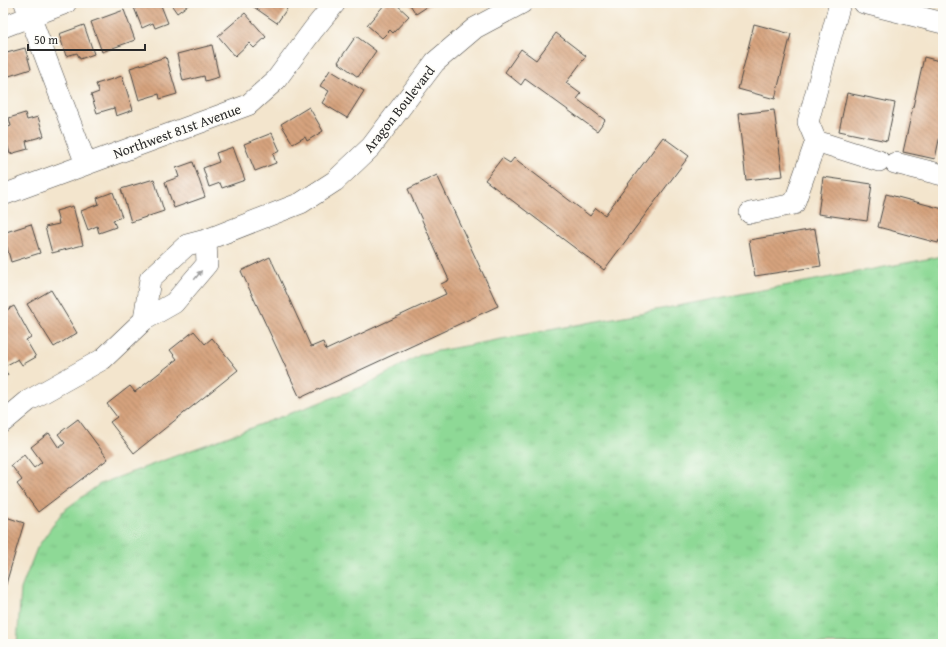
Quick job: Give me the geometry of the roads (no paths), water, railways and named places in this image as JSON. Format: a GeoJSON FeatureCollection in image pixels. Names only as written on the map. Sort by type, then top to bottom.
{"type":"FeatureCollection","features":[{"type":"Feature","properties":{"kind":"street"},"geometry":{"type":"LineString","coordinates":[[3,27],[28,10],[66,3]]}},
{"type":"Feature","properties":{"kind":"street","name":"Northwest 81st Avenue"},"geometry":{"type":"LineString","coordinates":[[3,195],[248,105],[276,80],[335,3]]}},
{"type":"Feature","properties":{"kind":"street","name":"Aragon Boulevard"},"geometry":{"type":"LineString","coordinates":[[156,273],[187,245],[206,240],[302,203],[334,181],[371,147],[435,62],[474,28],[522,3]]}},
{"type":"Feature","properties":{"kind":"street"},"geometry":{"type":"LineString","coordinates":[[750,212],[794,204],[816,141],[808,122],[840,3]]}},
{"type":"Feature","properties":{"kind":"street"},"geometry":{"type":"LineString","coordinates":[[864,3],[943,23]]}},
{"type":"Feature","properties":{"kind":"street"},"geometry":{"type":"LineString","coordinates":[[28,10],[86,164]]}},
{"type":"Feature","properties":{"kind":"street"},"geometry":{"type":"LineString","coordinates":[[816,141],[887,162],[943,175]]}},
{"type":"Feature","properties":{"kind":"street"},"geometry":{"type":"LineString","coordinates":[[3,422],[28,401],[103,359],[144,320],[174,304],[207,264],[206,240]]}},
{"type":"Feature","properties":{"kind":"street"},"geometry":{"type":"LineString","coordinates":[[144,320],[156,273],[185,292]]}}]}
